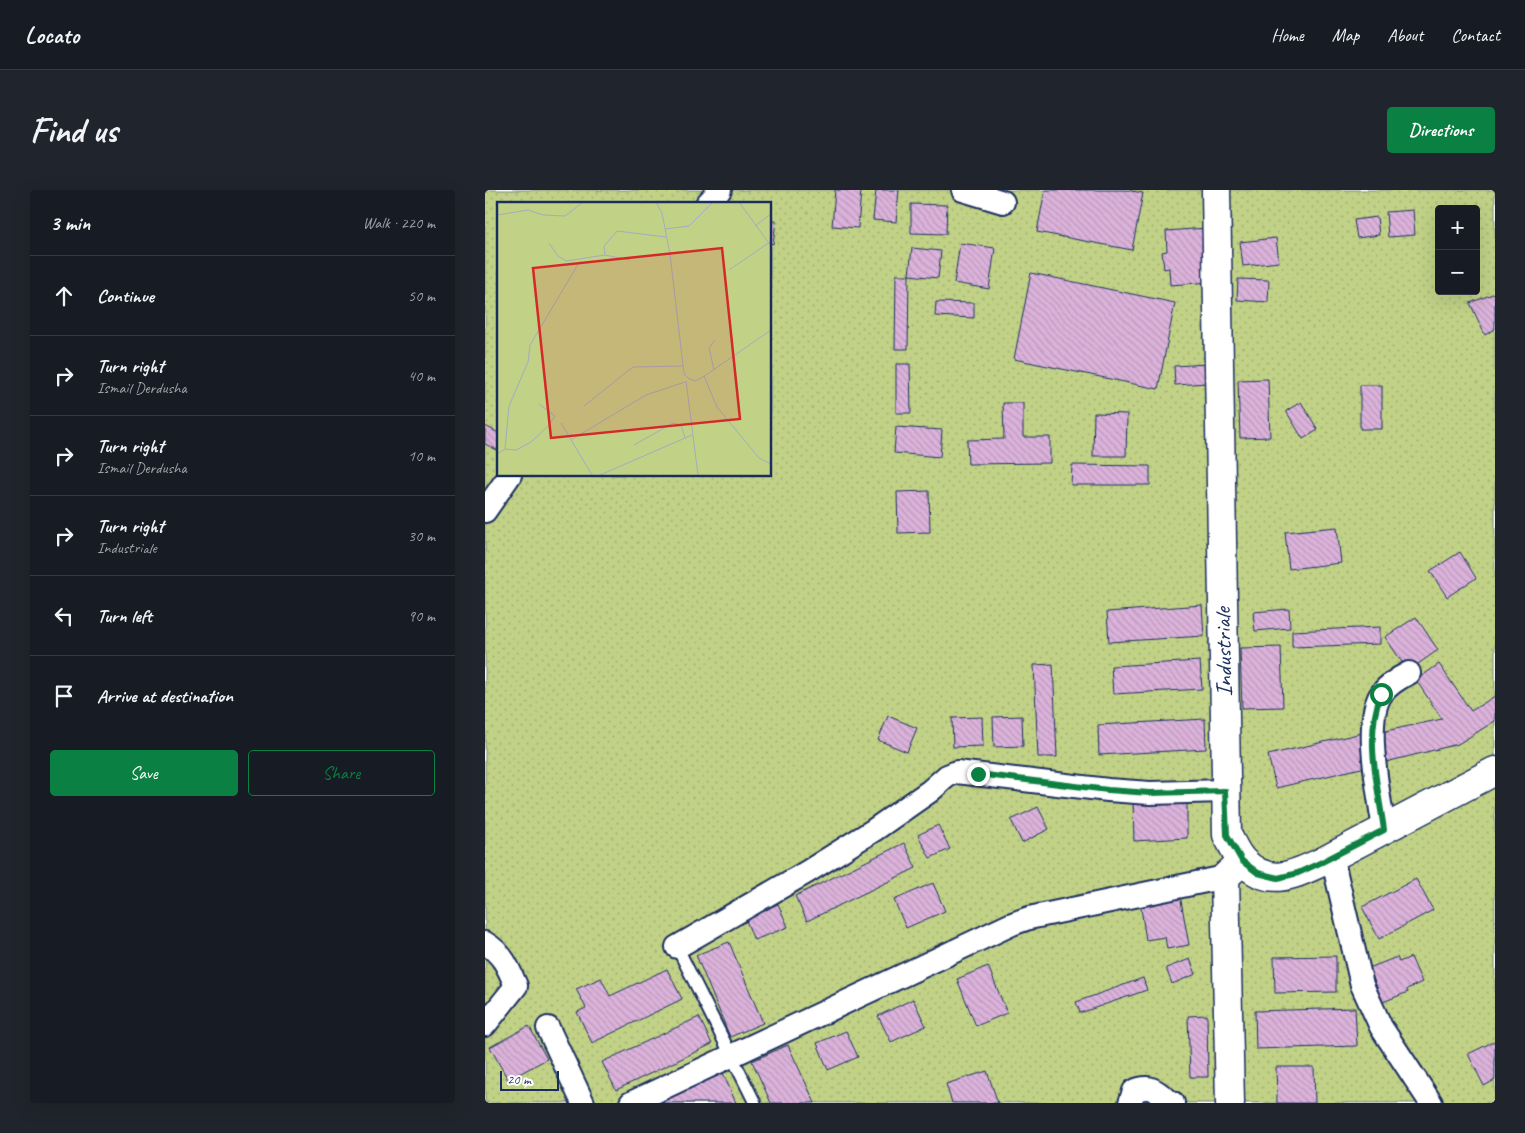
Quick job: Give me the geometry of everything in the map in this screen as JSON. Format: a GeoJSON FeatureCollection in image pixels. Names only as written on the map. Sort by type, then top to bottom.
{"type":"FeatureCollection","features":[{"type":"Feature","properties":{"kind":"main road","name":"Industriale"},"geometry":{"type":"LineString","coordinates":[[1216,190],[1225,791],[1227,835],[1234,869],[1230,1103]]}},
{"type":"Feature","properties":{"kind":"main road"},"geometry":{"type":"LineString","coordinates":[[1234,869],[1278,878],[1298,873],[1333,857],[1495,771]]}},
{"type":"Feature","properties":{"kind":"street"},"geometry":{"type":"LineString","coordinates":[[709,202],[720,190]]}},
{"type":"Feature","properties":{"kind":"street"},"geometry":{"type":"LineString","coordinates":[[963,190],[1003,202]]}},
{"type":"Feature","properties":{"kind":"street"},"geometry":{"type":"LineString","coordinates":[[485,510],[509,476]]}},
{"type":"Feature","properties":{"kind":"street"},"geometry":{"type":"LineString","coordinates":[[1384,830],[1374,757],[1373,732],[1375,710],[1381,694],[1394,681],[1409,673]]}},
{"type":"Feature","properties":{"kind":"street"},"geometry":{"type":"LineString","coordinates":[[677,947],[807,872],[874,830],[930,791],[947,776],[957,772],[1108,790],[1150,793],[1225,791]]}},
{"type":"Feature","properties":{"kind":"street"},"geometry":{"type":"LineString","coordinates":[[1333,857],[1362,985],[1381,1027],[1431,1103]]}},
{"type":"Feature","properties":{"kind":"street"},"geometry":{"type":"LineString","coordinates":[[631,1103],[986,935],[1029,918],[1234,869]]}},
{"type":"Feature","properties":{"kind":"street"},"geometry":{"type":"LineString","coordinates":[[485,943],[495,950],[507,964],[516,986],[485,1025]]}},
{"type":"Feature","properties":{"kind":"street"},"geometry":{"type":"LineString","coordinates":[[548,1028],[583,1103]]}},
{"type":"Feature","properties":{"kind":"street"},"geometry":{"type":"LineString","coordinates":[[1130,1103],[1134,1091],[1142,1087],[1154,1088],[1166,1100],[1173,1103]]}},
{"type":"Feature","properties":{"kind":"lane"},"geometry":{"type":"LineString","coordinates":[[677,947],[755,1103]]}},
{"type":"Feature","properties":{"kind":"green space"},"geometry":{"type":"Polygon","coordinates":[[[485,190],[1495,190],[1495,1103],[485,1103],[485,190]]]}},
{"type":"Feature","properties":{"kind":"building"},"geometry":{"type":"Polygon","coordinates":[[[835,190],[861,190],[858,228],[832,226],[835,190]]]}},
{"type":"Feature","properties":{"kind":"building"},"geometry":{"type":"Polygon","coordinates":[[[876,190],[899,190],[896,222],[873,220],[876,190]]]}},
{"type":"Feature","properties":{"kind":"building"},"geometry":{"type":"Polygon","coordinates":[[[1045,190],[1126,190],[1143,193],[1132,250],[1037,232],[1045,190]]]}},
{"type":"Feature","properties":{"kind":"building"},"geometry":{"type":"Polygon","coordinates":[[[911,204],[947,205],[946,234],[911,233],[911,204]]]}},
{"type":"Feature","properties":{"kind":"building"},"geometry":{"type":"Polygon","coordinates":[[[1413,210],[1415,235],[1388,237],[1386,212],[1413,210]]]}},
{"type":"Feature","properties":{"kind":"building"},"geometry":{"type":"Polygon","coordinates":[[[1377,217],[1379,235],[1357,238],[1354,220],[1377,217]]]}},
{"type":"Feature","properties":{"kind":"building"},"geometry":{"type":"Polygon","coordinates":[[[771,221],[776,221],[773,244],[771,243],[771,221]]]}},
{"type":"Feature","properties":{"kind":"building"},"geometry":{"type":"Polygon","coordinates":[[[1207,228],[1211,282],[1170,285],[1169,268],[1164,269],[1162,252],[1167,251],[1166,231],[1207,228]]]}},
{"type":"Feature","properties":{"kind":"building"},"geometry":{"type":"Polygon","coordinates":[[[1276,238],[1279,262],[1243,266],[1240,242],[1276,238]]]}},
{"type":"Feature","properties":{"kind":"building"},"geometry":{"type":"Polygon","coordinates":[[[960,243],[995,248],[989,289],[954,283],[960,243]]]}},
{"type":"Feature","properties":{"kind":"building"},"geometry":{"type":"Polygon","coordinates":[[[912,248],[941,251],[938,278],[909,275],[912,248]]]}},
{"type":"Feature","properties":{"kind":"building"},"geometry":{"type":"Polygon","coordinates":[[[1031,273],[1175,303],[1158,389],[1014,359],[1031,273]]]}},
{"type":"Feature","properties":{"kind":"building"},"geometry":{"type":"Polygon","coordinates":[[[896,275],[909,275],[908,349],[895,349],[896,275]]]}},
{"type":"Feature","properties":{"kind":"building"},"geometry":{"type":"Polygon","coordinates":[[[1238,279],[1269,280],[1268,302],[1237,300],[1238,279]]]}},
{"type":"Feature","properties":{"kind":"building"},"geometry":{"type":"Polygon","coordinates":[[[1495,293],[1495,329],[1485,335],[1470,303],[1495,293]]]}},
{"type":"Feature","properties":{"kind":"building"},"geometry":{"type":"Polygon","coordinates":[[[936,302],[974,303],[974,318],[935,316],[936,302]]]}},
{"type":"Feature","properties":{"kind":"building"},"geometry":{"type":"Polygon","coordinates":[[[896,364],[910,364],[911,413],[896,413],[896,364]]]}},
{"type":"Feature","properties":{"kind":"building"},"geometry":{"type":"Polygon","coordinates":[[[1207,364],[1208,383],[1175,385],[1174,366],[1207,364]]]}},
{"type":"Feature","properties":{"kind":"building"},"geometry":{"type":"Polygon","coordinates":[[[1268,379],[1270,437],[1240,438],[1238,380],[1268,379]]]}},
{"type":"Feature","properties":{"kind":"building"},"geometry":{"type":"Polygon","coordinates":[[[1360,385],[1382,385],[1382,429],[1360,429],[1360,385]]]}},
{"type":"Feature","properties":{"kind":"building"},"geometry":{"type":"Polygon","coordinates":[[[1301,402],[1318,430],[1303,439],[1286,411],[1301,402]]]}},
{"type":"Feature","properties":{"kind":"building"},"geometry":{"type":"Polygon","coordinates":[[[1003,403],[1023,403],[1023,437],[1050,437],[1050,463],[968,464],[967,440],[1004,439],[1003,403]]]}},
{"type":"Feature","properties":{"kind":"building"},"geometry":{"type":"Polygon","coordinates":[[[1094,413],[1127,414],[1126,456],[1093,456],[1094,413]]]}},
{"type":"Feature","properties":{"kind":"building"},"geometry":{"type":"Polygon","coordinates":[[[485,426],[497,432],[497,450],[485,444],[485,426]]]}},
{"type":"Feature","properties":{"kind":"building"},"geometry":{"type":"Polygon","coordinates":[[[896,427],[942,430],[940,457],[894,453],[896,427]]]}},
{"type":"Feature","properties":{"kind":"building"},"geometry":{"type":"Polygon","coordinates":[[[1072,465],[1150,466],[1150,485],[1071,485],[1072,465]]]}},
{"type":"Feature","properties":{"kind":"building"},"geometry":{"type":"Polygon","coordinates":[[[929,491],[930,532],[898,533],[897,492],[929,491]]]}},
{"type":"Feature","properties":{"kind":"building"},"geometry":{"type":"Polygon","coordinates":[[[1337,527],[1341,563],[1289,569],[1285,532],[1337,527]]]}},
{"type":"Feature","properties":{"kind":"building"},"geometry":{"type":"Polygon","coordinates":[[[1460,552],[1476,578],[1447,597],[1430,571],[1460,552]]]}},
{"type":"Feature","properties":{"kind":"building"},"geometry":{"type":"Polygon","coordinates":[[[1202,605],[1204,636],[1109,642],[1107,612],[1202,605]]]}},
{"type":"Feature","properties":{"kind":"building"},"geometry":{"type":"Polygon","coordinates":[[[1289,609],[1290,628],[1255,631],[1253,612],[1289,609]]]}},
{"type":"Feature","properties":{"kind":"building"},"geometry":{"type":"Polygon","coordinates":[[[1416,617],[1438,650],[1408,671],[1385,637],[1416,617]]]}},
{"type":"Feature","properties":{"kind":"building"},"geometry":{"type":"Polygon","coordinates":[[[1380,627],[1380,644],[1292,647],[1292,631],[1380,627]]]}},
{"type":"Feature","properties":{"kind":"building"},"geometry":{"type":"Polygon","coordinates":[[[1281,647],[1283,707],[1242,708],[1240,648],[1281,647]]]}},
{"type":"Feature","properties":{"kind":"building"},"geometry":{"type":"Polygon","coordinates":[[[1200,661],[1202,689],[1113,694],[1111,666],[1200,661]]]}},
{"type":"Feature","properties":{"kind":"building"},"geometry":{"type":"Polygon","coordinates":[[[1053,664],[1057,757],[1038,757],[1034,665],[1053,664]]]}},
{"type":"Feature","properties":{"kind":"building"},"geometry":{"type":"Polygon","coordinates":[[[1439,664],[1471,711],[1495,696],[1495,721],[1458,744],[1382,763],[1381,732],[1442,719],[1416,680],[1439,664]]]}},
{"type":"Feature","properties":{"kind":"building"},"geometry":{"type":"Polygon","coordinates":[[[888,716],[917,728],[907,752],[878,740],[888,716]]]}},
{"type":"Feature","properties":{"kind":"building"},"geometry":{"type":"Polygon","coordinates":[[[1022,716],[1023,746],[994,747],[993,717],[1022,716]]]}},
{"type":"Feature","properties":{"kind":"building"},"geometry":{"type":"Polygon","coordinates":[[[982,717],[983,746],[953,747],[952,718],[982,717]]]}},
{"type":"Feature","properties":{"kind":"building"},"geometry":{"type":"Polygon","coordinates":[[[1205,719],[1206,749],[1099,755],[1098,725],[1205,719]]]}},
{"type":"Feature","properties":{"kind":"building"},"geometry":{"type":"Polygon","coordinates":[[[1362,733],[1370,766],[1276,788],[1268,755],[1362,733]]]}},
{"type":"Feature","properties":{"kind":"building"},"geometry":{"type":"Polygon","coordinates":[[[1133,798],[1187,800],[1187,838],[1134,841],[1133,798]]]}},
{"type":"Feature","properties":{"kind":"building"},"geometry":{"type":"Polygon","coordinates":[[[1038,807],[1049,829],[1022,843],[1011,820],[1038,807]]]}},
{"type":"Feature","properties":{"kind":"building"},"geometry":{"type":"Polygon","coordinates":[[[938,825],[950,849],[930,858],[918,835],[938,825]]]}},
{"type":"Feature","properties":{"kind":"building"},"geometry":{"type":"Polygon","coordinates":[[[904,843],[916,868],[807,921],[795,896],[904,843]]]}},
{"type":"Feature","properties":{"kind":"building"},"geometry":{"type":"Polygon","coordinates":[[[1416,879],[1433,910],[1379,939],[1362,907],[1416,879]]]}},
{"type":"Feature","properties":{"kind":"building"},"geometry":{"type":"Polygon","coordinates":[[[933,883],[945,911],[906,928],[894,900],[933,883]]]}},
{"type":"Feature","properties":{"kind":"building"},"geometry":{"type":"Polygon","coordinates":[[[1180,895],[1189,945],[1167,949],[1165,937],[1146,940],[1140,902],[1180,895]]]}},
{"type":"Feature","properties":{"kind":"building"},"geometry":{"type":"Polygon","coordinates":[[[778,904],[788,927],[754,940],[745,918],[778,904]]]}},
{"type":"Feature","properties":{"kind":"building"},"geometry":{"type":"Polygon","coordinates":[[[729,942],[763,1023],[730,1037],[696,955],[729,942]]]}},
{"type":"Feature","properties":{"kind":"building"},"geometry":{"type":"Polygon","coordinates":[[[1336,956],[1336,992],[1275,993],[1274,957],[1336,956]]]}},
{"type":"Feature","properties":{"kind":"building"},"geometry":{"type":"Polygon","coordinates":[[[1397,957],[1399,962],[1411,957],[1422,982],[1407,989],[1408,992],[1383,1002],[1369,968],[1397,957]]]}},
{"type":"Feature","properties":{"kind":"building"},"geometry":{"type":"Polygon","coordinates":[[[1190,959],[1196,974],[1172,984],[1166,968],[1190,959]]]}},
{"type":"Feature","properties":{"kind":"building"},"geometry":{"type":"Polygon","coordinates":[[[988,966],[1007,1013],[976,1026],[957,979],[988,966]]]}},
{"type":"Feature","properties":{"kind":"building"},"geometry":{"type":"Polygon","coordinates":[[[667,969],[682,999],[592,1043],[577,1012],[586,1008],[576,989],[601,978],[610,996],[667,969]]]}},
{"type":"Feature","properties":{"kind":"building"},"geometry":{"type":"Polygon","coordinates":[[[1143,978],[1147,990],[1080,1013],[1076,1002],[1143,978]]]}},
{"type":"Feature","properties":{"kind":"building"},"geometry":{"type":"Polygon","coordinates":[[[913,999],[926,1026],[891,1042],[878,1016],[913,999]]]}},
{"type":"Feature","properties":{"kind":"building"},"geometry":{"type":"Polygon","coordinates":[[[1355,1008],[1357,1046],[1256,1049],[1255,1011],[1355,1008]]]}},
{"type":"Feature","properties":{"kind":"building"},"geometry":{"type":"Polygon","coordinates":[[[1207,1015],[1208,1077],[1190,1077],[1188,1016],[1207,1015]]]}},
{"type":"Feature","properties":{"kind":"building"},"geometry":{"type":"Polygon","coordinates":[[[699,1017],[712,1044],[616,1090],[602,1062],[699,1017]]]}},
{"type":"Feature","properties":{"kind":"building"},"geometry":{"type":"Polygon","coordinates":[[[529,1026],[547,1059],[508,1080],[490,1047],[529,1026]]]}},
{"type":"Feature","properties":{"kind":"building"},"geometry":{"type":"Polygon","coordinates":[[[846,1031],[858,1057],[828,1070],[817,1043],[846,1031]]]}},
{"type":"Feature","properties":{"kind":"building"},"geometry":{"type":"Polygon","coordinates":[[[1495,1041],[1495,1080],[1484,1086],[1468,1054],[1495,1041]]]}},
{"type":"Feature","properties":{"kind":"building"},"geometry":{"type":"Polygon","coordinates":[[[788,1045],[815,1103],[771,1103],[752,1061],[788,1045]]]}},
{"type":"Feature","properties":{"kind":"building"},"geometry":{"type":"Polygon","coordinates":[[[1276,1067],[1314,1067],[1315,1103],[1277,1103],[1276,1067]]]}},
{"type":"Feature","properties":{"kind":"building"},"geometry":{"type":"Polygon","coordinates":[[[987,1071],[998,1103],[952,1103],[946,1084],[987,1071]]]}},
{"type":"Feature","properties":{"kind":"building"},"geometry":{"type":"Polygon","coordinates":[[[723,1073],[736,1103],[656,1103],[723,1073]]]}},
{"type":"Feature","properties":{"kind":"route"},"geometry":{"type":"LineString","coordinates":[[978,774],[1108,790],[1150,793],[1225,791],[1227,835],[1242,861],[1258,873],[1278,878],[1298,873],[1384,830],[1374,757],[1373,732],[1375,710],[1381,694]]}}]}
